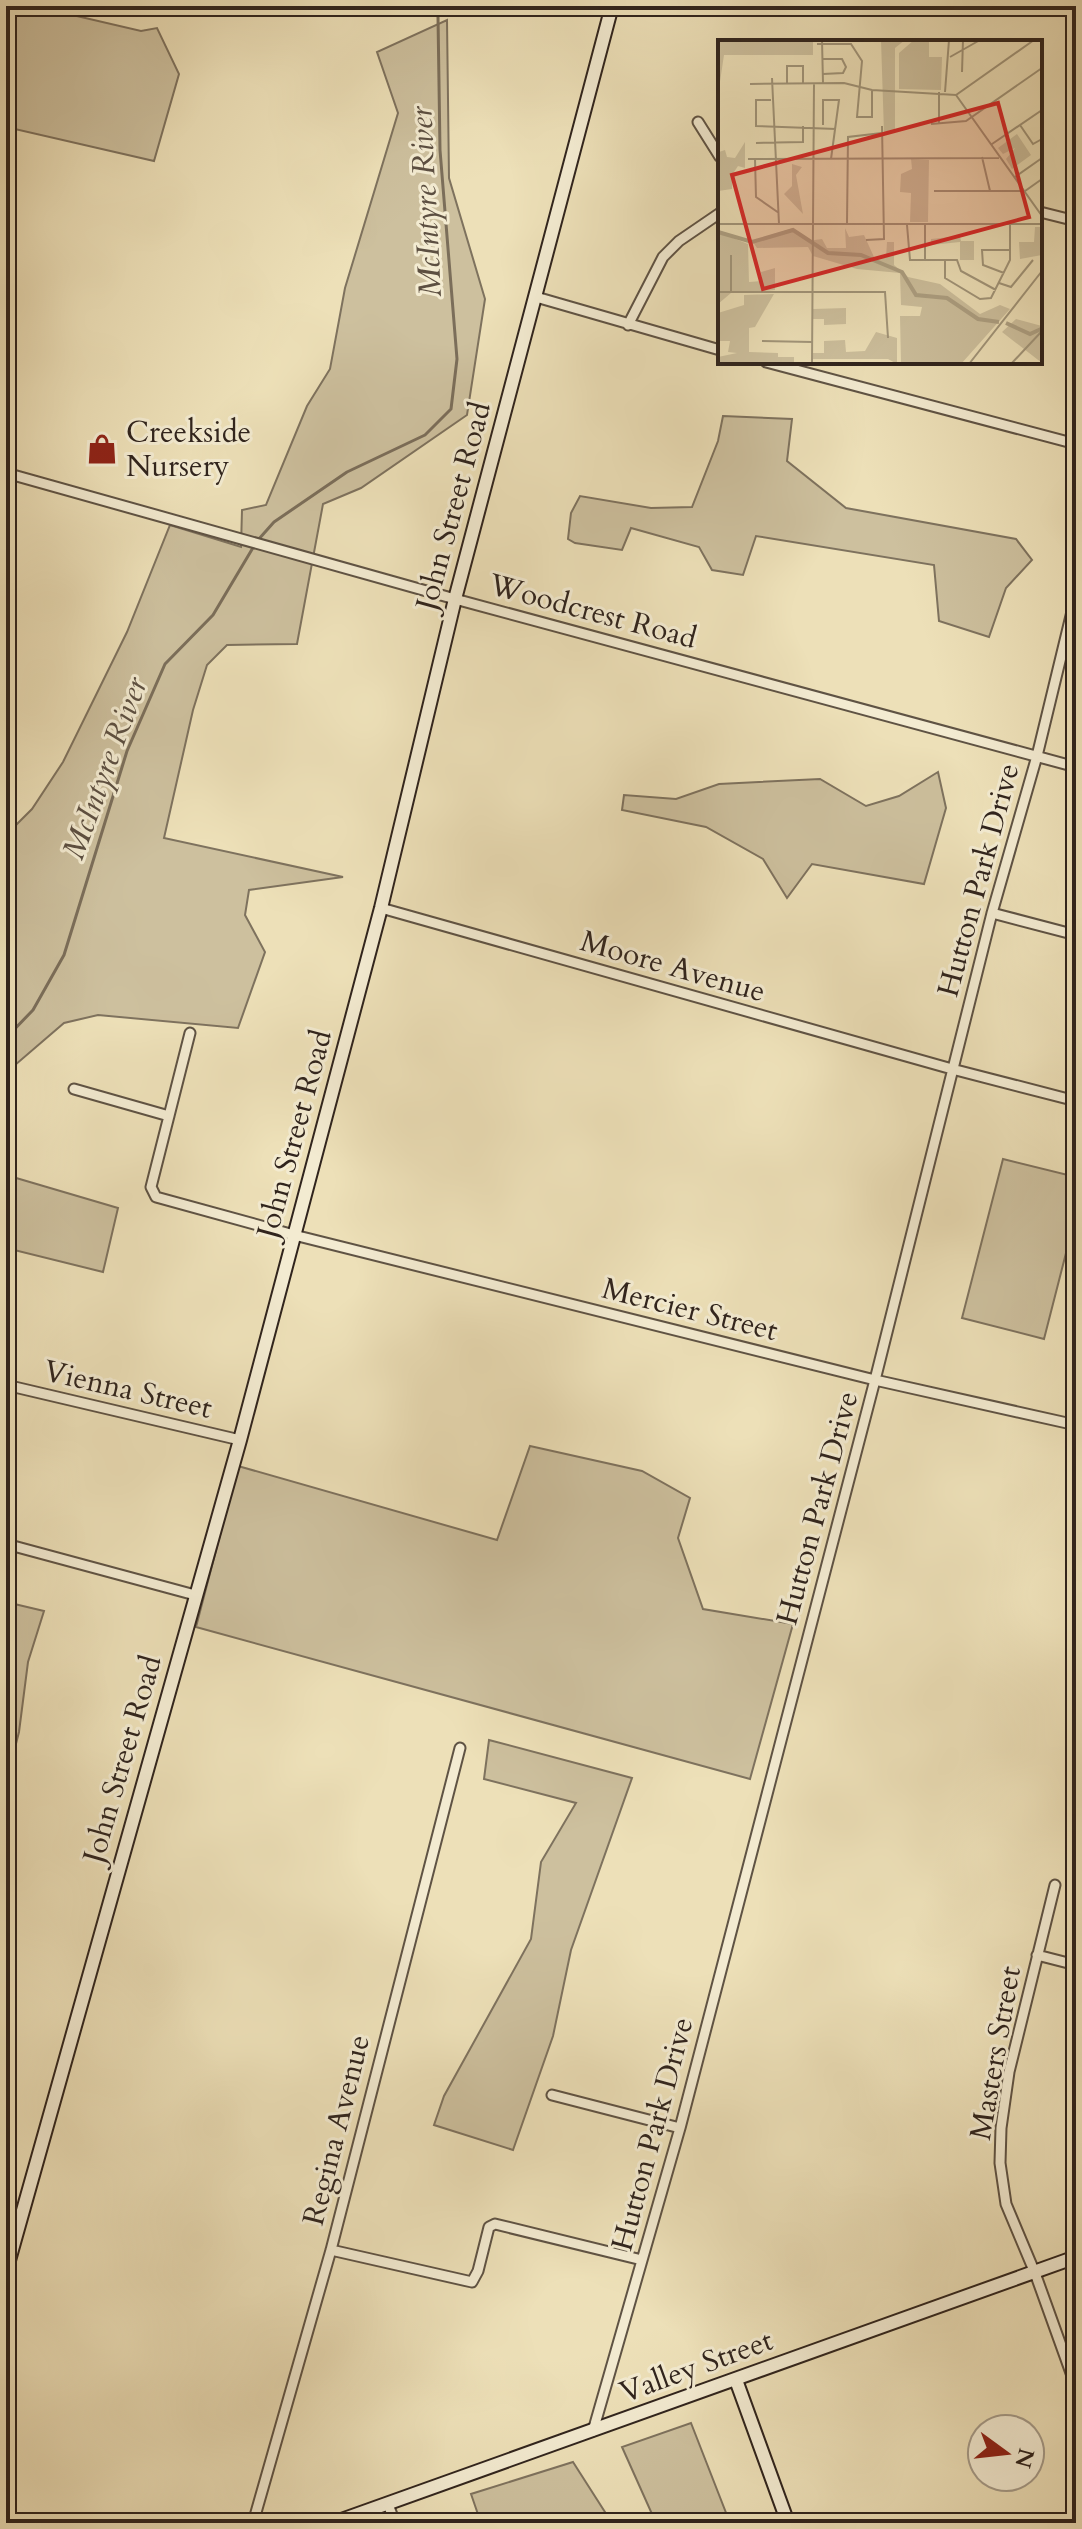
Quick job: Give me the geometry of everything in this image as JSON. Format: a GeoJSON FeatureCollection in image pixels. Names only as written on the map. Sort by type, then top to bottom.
{"type":"FeatureCollection","features":[{"type":"Feature","properties":{"kind":"main road","name":"John Street Road"},"geometry":{"type":"LineString","coordinates":[[6,2271],[240,1440],[381,908],[455,599],[612,6]]}},
{"type":"Feature","properties":{"kind":"main road","name":"Valley Street"},"geometry":{"type":"LineString","coordinates":[[333,2523],[1076,2257]]}},
{"type":"Feature","properties":{"kind":"main road"},"geometry":{"type":"LineString","coordinates":[[736,2380],[788,2523]]}},
{"type":"Feature","properties":{"kind":"street"},"geometry":{"type":"LineString","coordinates":[[698,122],[718,154]]}},
{"type":"Feature","properties":{"kind":"street"},"geometry":{"type":"LineString","coordinates":[[1042,212],[1076,221]]}},
{"type":"Feature","properties":{"kind":"street"},"geometry":{"type":"LineString","coordinates":[[628,325],[663,257],[679,241],[718,214]]}},
{"type":"Feature","properties":{"kind":"street"},"geometry":{"type":"LineString","coordinates":[[536,297],[718,349]]}},
{"type":"Feature","properties":{"kind":"street"},"geometry":{"type":"LineString","coordinates":[[774,364],[1076,444]]}},
{"type":"Feature","properties":{"kind":"street","name":"Woodcrest Road"},"geometry":{"type":"LineString","coordinates":[[6,473],[455,599],[1076,767]]}},
{"type":"Feature","properties":{"kind":"street","name":"Hutton Park Drive"},"geometry":{"type":"LineString","coordinates":[[593,2431],[680,2128],[875,1380],[992,913],[1037,756],[1076,595]]}},
{"type":"Feature","properties":{"kind":"street","name":"Moore Avenue"},"geometry":{"type":"LineString","coordinates":[[381,908],[1076,1101]]}},
{"type":"Feature","properties":{"kind":"street"},"geometry":{"type":"LineString","coordinates":[[992,913],[1076,935]]}},
{"type":"Feature","properties":{"kind":"street","name":"Mercier Street"},"geometry":{"type":"LineString","coordinates":[[190,1033],[151,1187],[156,1197],[294,1235],[875,1380],[1076,1425]]}},
{"type":"Feature","properties":{"kind":"street"},"geometry":{"type":"LineString","coordinates":[[74,1089],[169,1116]]}},
{"type":"Feature","properties":{"kind":"street","name":"Vienna Street"},"geometry":{"type":"LineString","coordinates":[[6,1385],[240,1440]]}},
{"type":"Feature","properties":{"kind":"street"},"geometry":{"type":"LineString","coordinates":[[6,1544],[195,1595]]}},
{"type":"Feature","properties":{"kind":"street","name":"Regina Avenue"},"geometry":{"type":"LineString","coordinates":[[253,2523],[331,2250],[460,1748]]}},
{"type":"Feature","properties":{"kind":"street","name":"Masters Street"},"geometry":{"type":"LineString","coordinates":[[1055,1885],[1009,2072],[1001,2128],[1000,2163],[1006,2204],[1035,2273],[1076,2387]]}},
{"type":"Feature","properties":{"kind":"street"},"geometry":{"type":"LineString","coordinates":[[1037,1955],[1076,1965]]}},
{"type":"Feature","properties":{"kind":"street"},"geometry":{"type":"LineString","coordinates":[[552,2095],[680,2128]]}},
{"type":"Feature","properties":{"kind":"street"},"geometry":{"type":"LineString","coordinates":[[331,2250],[472,2282],[478,2271],[489,2227],[495,2224],[642,2260]]}},
{"type":"Feature","properties":{"kind":"street"},"geometry":{"type":"LineString","coordinates":[[388,2504],[395,2523]]}},
{"type":"Feature","properties":{"kind":"shaded area"},"geometry":{"type":"Polygon","coordinates":[[[6,6],[69,6],[68,14],[141,31],[157,28],[179,74],[154,161],[6,127],[6,6]]]}},
{"type":"Feature","properties":{"kind":"shaded area"},"geometry":{"type":"Polygon","coordinates":[[[447,20],[449,178],[485,299],[467,415],[361,488],[323,504],[297,644],[227,645],[207,665],[193,710],[164,838],[343,877],[249,890],[245,915],[265,952],[238,1028],[98,1015],[64,1023],[15,1065],[6,1087],[6,835],[32,809],[63,762],[127,632],[170,525],[241,547],[242,510],[266,505],[307,406],[330,369],[345,288],[398,113],[377,52],[447,20]]]}},
{"type":"Feature","properties":{"kind":"shaded area"},"geometry":{"type":"Polygon","coordinates":[[[723,416],[792,419],[787,461],[846,508],[1016,539],[1032,560],[1006,588],[989,637],[939,621],[934,565],[756,536],[743,575],[712,570],[699,547],[631,528],[622,550],[575,543],[568,539],[571,513],[580,496],[651,508],[692,507],[718,441],[723,416]]]}},
{"type":"Feature","properties":{"kind":"shaded area"},"geometry":{"type":"Polygon","coordinates":[[[938,772],[946,808],[924,884],[812,864],[787,898],[763,859],[706,827],[622,810],[624,795],[676,799],[719,784],[820,779],[866,806],[899,796],[938,772]]]}},
{"type":"Feature","properties":{"kind":"shaded area"},"geometry":{"type":"Polygon","coordinates":[[[1003,1159],[1076,1177],[1076,1214],[1044,1339],[962,1318],[1003,1159]]]}},
{"type":"Feature","properties":{"kind":"shaded area"},"geometry":{"type":"Polygon","coordinates":[[[6,1175],[118,1208],[103,1272],[6,1248],[6,1175]]]}},
{"type":"Feature","properties":{"kind":"shaded area"},"geometry":{"type":"Polygon","coordinates":[[[530,1446],[642,1471],[690,1498],[678,1538],[703,1609],[793,1624],[750,1779],[196,1627],[238,1466],[497,1540],[530,1446]]]}},
{"type":"Feature","properties":{"kind":"shaded area"},"geometry":{"type":"Polygon","coordinates":[[[6,1602],[44,1611],[28,1662],[19,1732],[6,1783],[6,1602]]]}},
{"type":"Feature","properties":{"kind":"shaded area"},"geometry":{"type":"Polygon","coordinates":[[[489,1740],[632,1778],[571,1950],[553,2036],[513,2150],[434,2125],[444,2096],[531,1939],[541,1862],[576,1803],[484,1779],[489,1740]]]}},
{"type":"Feature","properties":{"kind":"shaded area"},"geometry":{"type":"Polygon","coordinates":[[[691,2423],[730,2523],[656,2523],[622,2447],[691,2423]]]}},
{"type":"Feature","properties":{"kind":"shaded area"},"geometry":{"type":"Polygon","coordinates":[[[573,2462],[612,2523],[481,2523],[471,2494],[573,2462]]]}},
{"type":"Feature","properties":{"kind":"waterway","name":"McIntyre River"},"geometry":{"type":"LineString","coordinates":[[258,540],[274,522],[347,472],[425,435],[451,409],[457,359],[440,150],[438,17],[441,6]]}},
{"type":"Feature","properties":{"kind":"waterway","name":"McIntyre River"},"geometry":{"type":"LineString","coordinates":[[6,1038],[33,1010],[64,955],[127,751],[165,664],[213,615],[254,546]]}},
{"type":"Feature","properties":{"kind":"place","name":"Creekside Nursery"},"geometry":{"type":"Point","coordinates":[102,449]}}]}
